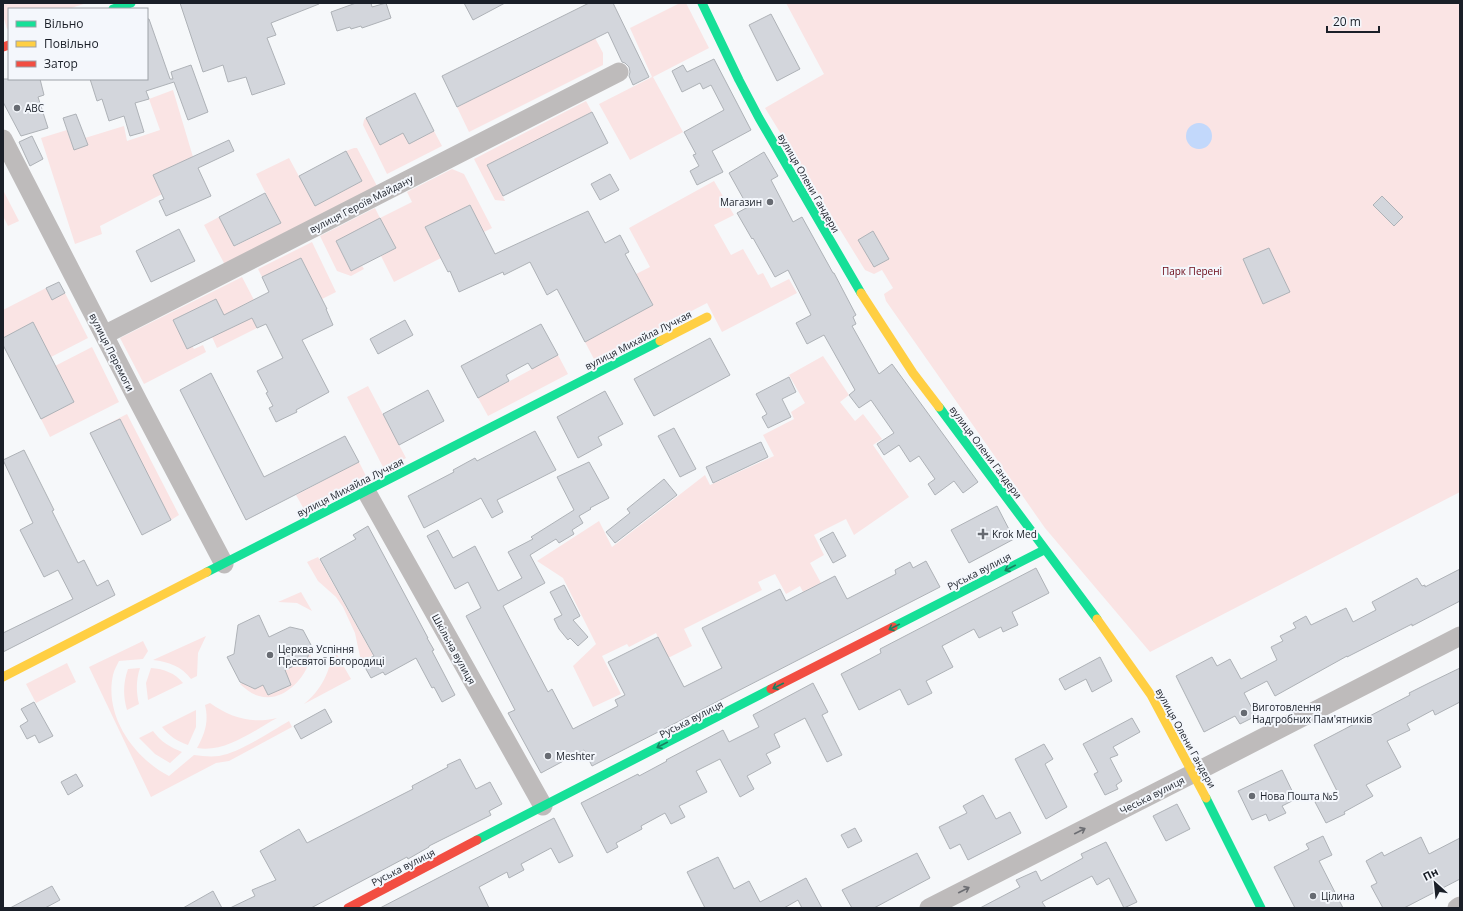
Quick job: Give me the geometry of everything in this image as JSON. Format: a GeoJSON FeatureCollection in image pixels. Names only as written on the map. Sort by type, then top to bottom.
{"type":"FeatureCollection","features":[{"type":"Feature","properties":{"kind":"main road"},"geometry":{"type":"LineString","coordinates":[[116,8],[131,3]]}},
{"type":"Feature","properties":{"kind":"main road","name":"вулиця Олени Гандери"},"geometry":{"type":"LineString","coordinates":[[702,3],[755,112],[868,304],[913,373],[1096,618],[1151,695],[1194,773],[1261,908]]}},
{"type":"Feature","properties":{"kind":"main road","name":"вулиця Михайла Лучкая"},"geometry":{"type":"LineString","coordinates":[[3,677],[707,317]]}},
{"type":"Feature","properties":{"kind":"main road","name":"Руська вулиця"},"geometry":{"type":"LineString","coordinates":[[348,908],[543,806],[1044,550]]}},
{"type":"Feature","properties":{"kind":"street","name":"вулиця Героїв Майдану"},"geometry":{"type":"LineString","coordinates":[[104,335],[619,72]]}},
{"type":"Feature","properties":{"kind":"street","name":"вулиця Перемоги"},"geometry":{"type":"LineString","coordinates":[[3,139],[224,564]]}},
{"type":"Feature","properties":{"kind":"street","name":"Шкільна вулиця"},"geometry":{"type":"LineString","coordinates":[[366,491],[543,806]]}},
{"type":"Feature","properties":{"kind":"street","name":"Чеська вулиця"},"geometry":{"type":"LineString","coordinates":[[929,908],[1460,636]]}},
{"type":"Feature","properties":{"kind":"green space"},"geometry":{"type":"Polygon","coordinates":[[[3,3],[87,3],[71,8],[8,8],[7,29],[3,15],[3,3]]]}},
{"type":"Feature","properties":{"kind":"green space"},"geometry":{"type":"Polygon","coordinates":[[[680,3],[686,3],[709,48],[653,77],[683,132],[630,160],[599,104],[652,77],[630,28],[680,3]]]}},
{"type":"Feature","properties":{"kind":"green space","name":"Парк Перені"},"geometry":{"type":"Polygon","coordinates":[[[786,3],[1460,3],[1460,492],[1150,652],[1045,528],[886,301],[884,294],[893,288],[882,270],[874,274],[865,270],[765,108],[824,74],[786,3]]]}},
{"type":"Feature","properties":{"kind":"green space"},"geometry":{"type":"Polygon","coordinates":[[[595,38],[603,53],[603,65],[469,132],[457,107],[595,38]]]}},
{"type":"Feature","properties":{"kind":"green space"},"geometry":{"type":"Polygon","coordinates":[[[173,90],[193,157],[153,175],[162,194],[100,226],[102,234],[75,244],[41,138],[67,130],[74,150],[87,145],[85,138],[124,126],[127,141],[160,130],[149,99],[173,90]]]}},
{"type":"Feature","properties":{"kind":"green space"},"geometry":{"type":"Polygon","coordinates":[[[586,101],[592,112],[487,165],[505,201],[495,200],[474,159],[586,101]]]}},
{"type":"Feature","properties":{"kind":"green space"},"geometry":{"type":"Polygon","coordinates":[[[366,118],[380,145],[403,133],[409,144],[434,131],[442,146],[387,174],[363,125],[366,118]]]}},
{"type":"Feature","properties":{"kind":"green space"},"geometry":{"type":"Polygon","coordinates":[[[357,148],[377,186],[225,265],[204,225],[219,217],[235,246],[281,223],[256,174],[289,158],[315,206],[362,181],[346,151],[357,148]]]}},
{"type":"Feature","properties":{"kind":"green space"},"geometry":{"type":"Polygon","coordinates":[[[452,169],[464,174],[492,228],[484,232],[470,205],[425,227],[441,258],[394,282],[381,256],[396,248],[380,219],[336,241],[351,271],[362,266],[364,269],[351,276],[337,271],[320,236],[375,208],[380,218],[412,202],[407,192],[452,169]]]}},
{"type":"Feature","properties":{"kind":"green space"},"geometry":{"type":"Polygon","coordinates":[[[714,181],[734,215],[714,225],[731,255],[743,249],[758,275],[763,273],[771,288],[789,279],[797,293],[722,332],[707,303],[595,361],[585,342],[653,305],[636,274],[650,267],[629,228],[714,181]]]}},
{"type":"Feature","properties":{"kind":"green space"},"geometry":{"type":"Polygon","coordinates":[[[3,190],[19,221],[8,226],[3,216],[3,190]]]}},
{"type":"Feature","properties":{"kind":"green space"},"geometry":{"type":"Polygon","coordinates":[[[312,242],[336,292],[322,299],[301,258],[262,277],[258,269],[312,242]]]}},
{"type":"Feature","properties":{"kind":"green space"},"geometry":{"type":"Polygon","coordinates":[[[242,277],[254,300],[245,304],[257,328],[217,348],[212,337],[230,328],[216,299],[173,320],[187,349],[192,346],[194,349],[203,345],[206,352],[144,384],[120,338],[242,277]]]}},
{"type":"Feature","properties":{"kind":"green space"},"geometry":{"type":"Polygon","coordinates":[[[46,288],[52,300],[65,293],[88,338],[51,357],[33,322],[3,338],[3,310],[46,288]]]}},
{"type":"Feature","properties":{"kind":"green space"},"geometry":{"type":"Polygon","coordinates":[[[92,347],[119,402],[50,437],[41,419],[74,402],[55,366],[92,347]]]}},
{"type":"Feature","properties":{"kind":"green space"},"geometry":{"type":"Polygon","coordinates":[[[558,355],[568,374],[488,416],[478,398],[558,355]]]}},
{"type":"Feature","properties":{"kind":"green space"},"geometry":{"type":"Polygon","coordinates":[[[823,356],[849,395],[840,402],[855,421],[863,414],[882,439],[873,445],[909,497],[854,535],[846,519],[814,535],[824,555],[810,563],[821,583],[803,592],[800,586],[786,594],[775,574],[758,582],[762,590],[684,629],[692,646],[668,658],[656,633],[629,647],[627,644],[602,656],[621,694],[593,707],[573,666],[596,644],[563,578],[537,561],[599,521],[612,547],[705,475],[710,485],[774,456],[763,435],[794,419],[791,412],[805,403],[789,375],[823,356]]]}},
{"type":"Feature","properties":{"kind":"green space"},"geometry":{"type":"Polygon","coordinates":[[[368,386],[406,458],[384,469],[347,397],[368,386]]]}},
{"type":"Feature","properties":{"kind":"green space"},"geometry":{"type":"Polygon","coordinates":[[[127,414],[179,515],[171,520],[120,419],[90,433],[127,414]]]}},
{"type":"Feature","properties":{"kind":"green space"},"geometry":{"type":"Polygon","coordinates":[[[359,462],[367,478],[305,511],[296,495],[359,462]]]}},
{"type":"Feature","properties":{"kind":"green space"},"geometry":{"type":"Polygon","coordinates":[[[318,557],[373,655],[361,661],[355,633],[343,607],[336,597],[318,581],[307,562],[318,557]]]}},
{"type":"Feature","properties":{"kind":"green space"},"geometry":{"type":"Polygon","coordinates":[[[301,592],[312,611],[297,603],[278,602],[301,592]]]}},
{"type":"Feature","properties":{"kind":"green space"},"geometry":{"type":"Polygon","coordinates":[[[206,636],[198,653],[197,676],[191,679],[174,665],[153,660],[206,636]]]}},
{"type":"Feature","properties":{"kind":"green space"},"geometry":{"type":"Polygon","coordinates":[[[143,641],[148,651],[143,659],[119,661],[113,675],[111,690],[113,706],[124,734],[134,747],[156,768],[169,776],[194,755],[219,756],[227,754],[254,742],[289,721],[292,727],[229,761],[216,763],[151,797],[89,667],[143,641]]]}},
{"type":"Feature","properties":{"kind":"green space"},"geometry":{"type":"Polygon","coordinates":[[[311,645],[312,652],[307,668],[297,682],[284,693],[268,697],[259,696],[251,693],[240,684],[246,681],[248,686],[255,689],[263,685],[268,695],[291,685],[285,670],[307,660],[311,645]]]}},
{"type":"Feature","properties":{"kind":"green space"},"geometry":{"type":"Polygon","coordinates":[[[332,646],[351,679],[304,704],[316,693],[325,678],[332,654],[332,646]]]}},
{"type":"Feature","properties":{"kind":"green space"},"geometry":{"type":"Polygon","coordinates":[[[67,663],[76,682],[36,703],[26,684],[67,663]]]}},
{"type":"Feature","properties":{"kind":"green space"},"geometry":{"type":"Polygon","coordinates":[[[140,668],[137,686],[139,704],[127,710],[124,690],[126,674],[128,669],[140,668]]]}},
{"type":"Feature","properties":{"kind":"green space"},"geometry":{"type":"Polygon","coordinates":[[[151,668],[169,672],[183,683],[148,700],[146,683],[151,668]]]}},
{"type":"Feature","properties":{"kind":"green space"},"geometry":{"type":"Polygon","coordinates":[[[210,703],[226,713],[250,720],[268,720],[277,718],[249,735],[228,744],[207,749],[197,748],[206,727],[207,716],[205,705],[210,703]]]}},
{"type":"Feature","properties":{"kind":"green space"},"geometry":{"type":"Polygon","coordinates":[[[196,710],[196,727],[188,745],[174,738],[162,727],[196,710]]]}},
{"type":"Feature","properties":{"kind":"green space"},"geometry":{"type":"Polygon","coordinates":[[[153,731],[166,744],[182,752],[170,763],[155,754],[139,738],[153,731]]]}},
{"type":"Feature","properties":{"kind":"water"},"geometry":{"type":"Polygon","coordinates":[[[1199,123],[1208,127],[1212,136],[1208,145],[1199,149],[1190,145],[1186,136],[1190,127],[1199,123]]]}},
{"type":"Feature","properties":{"kind":"building"},"geometry":{"type":"Polygon","coordinates":[[[180,3],[319,4],[271,23],[276,35],[267,38],[285,84],[252,95],[246,77],[228,82],[223,65],[203,72],[180,3]]]}},
{"type":"Feature","properties":{"kind":"building"},"geometry":{"type":"Polygon","coordinates":[[[356,3],[371,3],[372,7],[386,3],[391,18],[362,28],[361,26],[351,29],[350,27],[337,31],[331,12],[356,3]]]}},
{"type":"Feature","properties":{"kind":"building"},"geometry":{"type":"Polygon","coordinates":[[[464,3],[505,3],[473,20],[464,3]]]}},
{"type":"Feature","properties":{"kind":"building"},"geometry":{"type":"Polygon","coordinates":[[[589,3],[613,3],[649,77],[633,85],[629,76],[629,67],[622,62],[608,32],[457,107],[442,76],[589,3]]]}},
{"type":"Feature","properties":{"kind":"building"},"geometry":{"type":"Polygon","coordinates":[[[771,14],[800,69],[777,81],[749,25],[771,14]]]}},
{"type":"Feature","properties":{"kind":"building"},"geometry":{"type":"Polygon","coordinates":[[[149,19],[170,79],[173,79],[171,72],[191,65],[208,112],[188,120],[174,82],[146,91],[149,99],[135,103],[144,132],[130,136],[124,116],[109,121],[102,99],[97,101],[90,80],[148,80],[149,19]]]}},
{"type":"Feature","properties":{"kind":"building"},"geometry":{"type":"Polygon","coordinates":[[[714,59],[751,130],[712,151],[723,172],[697,185],[690,171],[699,166],[693,155],[696,154],[684,132],[724,110],[711,85],[703,89],[700,83],[682,92],[672,71],[683,65],[687,72],[714,59]]]}},
{"type":"Feature","properties":{"kind":"building"},"geometry":{"type":"Polygon","coordinates":[[[3,79],[40,80],[44,95],[38,97],[48,128],[21,136],[3,102],[3,79]]]}},
{"type":"Feature","properties":{"kind":"building"},"geometry":{"type":"Polygon","coordinates":[[[415,93],[434,131],[409,144],[403,133],[380,145],[366,118],[415,93]]]}},
{"type":"Feature","properties":{"kind":"building"},"geometry":{"type":"Polygon","coordinates":[[[592,112],[608,143],[503,196],[487,165],[592,112]]]}},
{"type":"Feature","properties":{"kind":"building"},"geometry":{"type":"Polygon","coordinates":[[[76,114],[88,145],[74,150],[63,118],[76,114]]]}},
{"type":"Feature","properties":{"kind":"building"},"geometry":{"type":"Polygon","coordinates":[[[32,136],[43,159],[30,166],[19,142],[32,136]]]}},
{"type":"Feature","properties":{"kind":"building"},"geometry":{"type":"Polygon","coordinates":[[[229,140],[234,151],[198,168],[211,196],[166,216],[159,201],[164,199],[153,175],[229,140]]]}},
{"type":"Feature","properties":{"kind":"building"},"geometry":{"type":"Polygon","coordinates":[[[346,151],[362,181],[315,206],[299,176],[346,151]]]}},
{"type":"Feature","properties":{"kind":"building"},"geometry":{"type":"Polygon","coordinates":[[[764,152],[778,176],[771,180],[793,222],[802,217],[856,315],[853,317],[856,324],[852,326],[879,374],[892,364],[978,482],[963,493],[954,481],[935,495],[928,484],[935,479],[919,456],[910,462],[899,445],[884,455],[877,444],[894,433],[871,400],[859,408],[849,395],[855,390],[824,335],[807,344],[796,323],[811,315],[788,270],[775,277],[737,213],[748,207],[729,173],[764,152]]]}},
{"type":"Feature","properties":{"kind":"building"},"geometry":{"type":"Polygon","coordinates":[[[610,174],[619,190],[600,200],[591,184],[610,174]]]}},
{"type":"Feature","properties":{"kind":"building"},"geometry":{"type":"Polygon","coordinates":[[[265,193],[281,223],[234,246],[219,217],[265,193]]]}},
{"type":"Feature","properties":{"kind":"building"},"geometry":{"type":"Polygon","coordinates":[[[1382,196],[1403,217],[1394,226],[1373,205],[1382,196]]]}},
{"type":"Feature","properties":{"kind":"building"},"geometry":{"type":"Polygon","coordinates":[[[470,205],[495,254],[588,211],[605,243],[620,235],[629,252],[625,254],[653,305],[585,342],[557,289],[547,295],[530,262],[504,275],[503,272],[459,292],[450,271],[448,272],[425,227],[470,205]]]}},
{"type":"Feature","properties":{"kind":"building"},"geometry":{"type":"Polygon","coordinates":[[[380,218],[396,248],[351,271],[336,241],[380,218]]]}},
{"type":"Feature","properties":{"kind":"building"},"geometry":{"type":"Polygon","coordinates":[[[179,229],[195,261],[151,282],[136,251],[179,229]]]}},
{"type":"Feature","properties":{"kind":"building"},"geometry":{"type":"Polygon","coordinates":[[[873,231],[889,259],[874,267],[858,240],[873,231]]]}},
{"type":"Feature","properties":{"kind":"building"},"geometry":{"type":"Polygon","coordinates":[[[1269,248],[1290,292],[1263,304],[1243,259],[1269,248]]]}},
{"type":"Feature","properties":{"kind":"building"},"geometry":{"type":"Polygon","coordinates":[[[301,258],[327,309],[333,325],[302,340],[329,392],[296,410],[297,412],[276,422],[269,408],[273,406],[266,393],[268,392],[257,371],[283,358],[266,324],[257,328],[252,318],[187,349],[173,320],[216,299],[224,315],[269,292],[262,277],[301,258]]]}},
{"type":"Feature","properties":{"kind":"building"},"geometry":{"type":"Polygon","coordinates":[[[59,282],[65,293],[52,300],[46,288],[59,282]]]}},
{"type":"Feature","properties":{"kind":"building"},"geometry":{"type":"Polygon","coordinates":[[[405,320],[413,335],[378,354],[370,339],[405,320]]]}},
{"type":"Feature","properties":{"kind":"building"},"geometry":{"type":"Polygon","coordinates":[[[33,322],[74,402],[41,419],[3,345],[3,338],[33,322]]]}},
{"type":"Feature","properties":{"kind":"building"},"geometry":{"type":"Polygon","coordinates":[[[541,324],[558,355],[532,369],[528,363],[506,375],[509,381],[478,398],[461,366],[541,324]]]}},
{"type":"Feature","properties":{"kind":"building"},"geometry":{"type":"Polygon","coordinates":[[[710,338],[730,375],[654,416],[634,379],[710,338]]]}},
{"type":"Feature","properties":{"kind":"building"},"geometry":{"type":"Polygon","coordinates":[[[211,373],[264,477],[345,436],[359,462],[246,520],[180,390],[211,373]]]}},
{"type":"Feature","properties":{"kind":"building"},"geometry":{"type":"Polygon","coordinates":[[[789,377],[796,392],[782,399],[791,417],[768,428],[762,417],[767,414],[756,394],[789,377]]]}},
{"type":"Feature","properties":{"kind":"building"},"geometry":{"type":"Polygon","coordinates":[[[428,390],[444,421],[399,445],[383,414],[428,390]]]}},
{"type":"Feature","properties":{"kind":"building"},"geometry":{"type":"Polygon","coordinates":[[[605,391],[623,424],[598,437],[602,445],[578,458],[557,417],[605,391]]]}},
{"type":"Feature","properties":{"kind":"building"},"geometry":{"type":"Polygon","coordinates":[[[120,419],[171,520],[142,535],[90,433],[120,419]]]}},
{"type":"Feature","properties":{"kind":"building"},"geometry":{"type":"Polygon","coordinates":[[[674,428],[696,469],[680,477],[658,436],[674,428]]]}},
{"type":"Feature","properties":{"kind":"building"},"geometry":{"type":"Polygon","coordinates":[[[535,431],[556,470],[497,500],[503,512],[492,518],[481,498],[424,528],[408,496],[454,472],[453,470],[475,458],[477,461],[535,431]]]}},
{"type":"Feature","properties":{"kind":"building"},"geometry":{"type":"Polygon","coordinates":[[[761,442],[768,457],[713,483],[706,467],[761,442]]]}},
{"type":"Feature","properties":{"kind":"building"},"geometry":{"type":"Polygon","coordinates":[[[24,450],[78,563],[84,560],[97,586],[108,580],[115,595],[3,652],[3,633],[73,599],[58,570],[44,577],[20,530],[33,523],[3,460],[24,450]]]}},
{"type":"Feature","properties":{"kind":"building"},"geometry":{"type":"Polygon","coordinates":[[[589,462],[609,498],[590,508],[591,509],[579,516],[583,523],[572,530],[574,534],[559,543],[556,539],[530,555],[545,583],[503,606],[548,692],[552,689],[573,729],[618,706],[615,700],[625,695],[608,662],[658,637],[684,687],[722,668],[702,628],[780,589],[786,601],[835,576],[847,599],[896,574],[895,570],[910,562],[913,568],[926,561],[940,587],[592,766],[584,750],[541,773],[508,713],[515,710],[466,616],[481,608],[468,582],[455,589],[427,536],[438,530],[453,558],[475,546],[498,591],[522,578],[508,552],[533,539],[531,537],[574,510],[557,477],[589,462]]]}},
{"type":"Feature","properties":{"kind":"building"},"geometry":{"type":"Polygon","coordinates":[[[664,479],[677,495],[615,543],[606,532],[630,513],[627,509],[664,479]]]}},
{"type":"Feature","properties":{"kind":"building","name":"Krok Med"},"geometry":{"type":"Polygon","coordinates":[[[997,506],[1014,539],[969,563],[951,530],[997,506]]]}},
{"type":"Feature","properties":{"kind":"building"},"geometry":{"type":"Polygon","coordinates":[[[368,526],[428,638],[434,650],[432,651],[455,695],[442,702],[434,687],[432,688],[416,658],[385,675],[383,672],[371,678],[362,662],[374,656],[320,559],[356,539],[353,535],[368,526]]]}},
{"type":"Feature","properties":{"kind":"building"},"geometry":{"type":"Polygon","coordinates":[[[833,532],[846,556],[833,563],[820,539],[833,532]]]}},
{"type":"Feature","properties":{"kind":"building"},"geometry":{"type":"Polygon","coordinates":[[[1036,568],[1049,593],[1012,612],[1018,625],[1003,632],[1001,627],[979,638],[974,629],[942,646],[953,667],[926,681],[932,693],[908,705],[900,689],[859,710],[841,674],[881,653],[880,649],[1036,568]]]}},
{"type":"Feature","properties":{"kind":"building"},"geometry":{"type":"Polygon","coordinates":[[[1460,569],[1460,601],[1412,626],[1412,624],[1347,656],[1275,696],[1267,681],[1244,693],[1256,716],[1240,724],[1235,716],[1204,732],[1176,676],[1212,657],[1217,666],[1230,659],[1241,679],[1277,660],[1271,647],[1283,641],[1280,636],[1296,628],[1293,623],[1306,616],[1311,625],[1346,608],[1353,622],[1376,610],[1372,602],[1417,578],[1422,586],[1425,585],[1425,587],[1460,569]]]}},
{"type":"Feature","properties":{"kind":"building"},"geometry":{"type":"Polygon","coordinates":[[[564,585],[580,616],[573,620],[588,637],[578,646],[570,638],[568,640],[559,629],[554,619],[562,615],[550,592],[564,585]]]}},
{"type":"Feature","properties":{"kind":"building","name":"Церква Успіння Пресвятої Богородиці"},"geometry":{"type":"Polygon","coordinates":[[[259,615],[269,637],[290,627],[303,630],[311,645],[307,660],[285,670],[291,685],[268,695],[263,685],[255,689],[240,682],[227,657],[234,654],[238,625],[259,615]]]}},
{"type":"Feature","properties":{"kind":"building"},"geometry":{"type":"Polygon","coordinates":[[[1100,657],[1112,681],[1092,692],[1086,679],[1065,690],[1059,679],[1100,657]]]}},
{"type":"Feature","properties":{"kind":"building"},"geometry":{"type":"Polygon","coordinates":[[[1460,668],[1460,702],[1435,715],[1433,710],[1407,724],[1410,730],[1387,741],[1401,767],[1366,785],[1373,796],[1344,812],[1345,814],[1326,823],[1315,802],[1337,791],[1314,745],[1410,695],[1409,693],[1460,668]]]}},
{"type":"Feature","properties":{"kind":"building"},"geometry":{"type":"Polygon","coordinates":[[[813,683],[828,712],[822,715],[842,755],[827,762],[805,718],[774,734],[780,747],[766,754],[771,763],[747,776],[754,789],[740,797],[720,759],[696,771],[707,792],[679,806],[685,817],[671,824],[665,813],[641,826],[642,829],[616,843],[618,847],[607,853],[581,803],[638,774],[639,776],[723,730],[729,742],[759,727],[753,715],[813,683]]]}},
{"type":"Feature","properties":{"kind":"building"},"geometry":{"type":"Polygon","coordinates":[[[34,702],[53,736],[39,743],[35,735],[27,739],[20,726],[28,721],[21,709],[34,702]]]}},
{"type":"Feature","properties":{"kind":"building"},"geometry":{"type":"Polygon","coordinates":[[[325,709],[332,722],[301,739],[294,726],[325,709]]]}},
{"type":"Feature","properties":{"kind":"building"},"geometry":{"type":"Polygon","coordinates":[[[1132,718],[1140,732],[1113,747],[1118,755],[1110,758],[1122,781],[1116,785],[1118,789],[1105,795],[1094,774],[1098,772],[1083,744],[1132,718]]]}},
{"type":"Feature","properties":{"kind":"building"},"geometry":{"type":"Polygon","coordinates":[[[1044,744],[1053,759],[1045,764],[1067,807],[1046,819],[1015,759],[1044,744]]]}},
{"type":"Feature","properties":{"kind":"building"},"geometry":{"type":"Polygon","coordinates":[[[460,759],[476,789],[490,782],[502,804],[489,811],[491,815],[429,846],[408,859],[407,857],[311,908],[230,908],[255,896],[252,890],[276,880],[260,851],[299,829],[307,843],[413,789],[412,786],[460,759]]]}},
{"type":"Feature","properties":{"kind":"building"},"geometry":{"type":"Polygon","coordinates":[[[1282,770],[1296,799],[1282,806],[1286,813],[1269,821],[1266,814],[1252,820],[1238,791],[1282,770]]]}},
{"type":"Feature","properties":{"kind":"building"},"geometry":{"type":"Polygon","coordinates":[[[76,774],[83,786],[68,795],[61,782],[76,774]]]}},
{"type":"Feature","properties":{"kind":"building"},"geometry":{"type":"Polygon","coordinates":[[[983,795],[996,819],[1010,812],[1021,833],[968,860],[960,844],[950,849],[939,827],[967,813],[963,806],[983,795]]]}},
{"type":"Feature","properties":{"kind":"building"},"geometry":{"type":"Polygon","coordinates":[[[1177,804],[1190,829],[1166,841],[1153,816],[1177,804]]]}},
{"type":"Feature","properties":{"kind":"building"},"geometry":{"type":"Polygon","coordinates":[[[554,818],[573,856],[559,863],[551,848],[521,864],[524,870],[509,878],[507,872],[479,887],[489,908],[380,908],[554,818]]]}},
{"type":"Feature","properties":{"kind":"building"},"geometry":{"type":"Polygon","coordinates":[[[855,828],[862,841],[848,848],[841,835],[855,828]]]}},
{"type":"Feature","properties":{"kind":"building"},"geometry":{"type":"Polygon","coordinates":[[[1323,836],[1332,855],[1319,861],[1343,908],[1295,908],[1274,867],[1309,849],[1306,844],[1323,836]]]}},
{"type":"Feature","properties":{"kind":"building"},"geometry":{"type":"Polygon","coordinates":[[[1421,837],[1429,854],[1460,838],[1460,879],[1404,908],[1383,908],[1371,886],[1377,883],[1366,861],[1382,852],[1384,856],[1421,837]]]}},
{"type":"Feature","properties":{"kind":"building"},"geometry":{"type":"Polygon","coordinates":[[[1106,842],[1137,902],[1124,908],[1109,878],[1097,885],[1092,876],[1042,902],[1046,908],[980,908],[1020,887],[1016,880],[1036,871],[1041,881],[1083,858],[1081,854],[1106,842]]]}},
{"type":"Feature","properties":{"kind":"building"},"geometry":{"type":"Polygon","coordinates":[[[917,853],[930,878],[874,908],[852,908],[842,890],[917,853]]]}},
{"type":"Feature","properties":{"kind":"building"},"geometry":{"type":"Polygon","coordinates":[[[718,857],[734,889],[749,881],[760,902],[806,878],[822,908],[802,908],[798,900],[784,908],[705,908],[687,872],[718,857]]]}},
{"type":"Feature","properties":{"kind":"building"},"geometry":{"type":"Polygon","coordinates":[[[52,886],[60,900],[45,908],[10,908],[52,886]]]}},
{"type":"Feature","properties":{"kind":"building"},"geometry":{"type":"Polygon","coordinates":[[[213,891],[222,908],[183,908],[213,891]]]}},
{"type":"Feature","properties":{"kind":"traffic: fast"},"geometry":{"type":"LineString","coordinates":[[116,8],[131,3]]}},
{"type":"Feature","properties":{"kind":"traffic: fast"},"geometry":{"type":"LineString","coordinates":[[702,3],[759,118],[861,293]]}},
{"type":"Feature","properties":{"kind":"traffic: fast"},"geometry":{"type":"LineString","coordinates":[[207,572],[660,341]]}},
{"type":"Feature","properties":{"kind":"traffic: fast"},"geometry":{"type":"LineString","coordinates":[[939,407],[1097,619]]}},
{"type":"Feature","properties":{"kind":"traffic: fast"},"geometry":{"type":"LineString","coordinates":[[893,627],[1044,550]]}},
{"type":"Feature","properties":{"kind":"traffic: fast"},"geometry":{"type":"LineString","coordinates":[[477,840],[771,689]]}},
{"type":"Feature","properties":{"kind":"traffic: fast"},"geometry":{"type":"LineString","coordinates":[[1206,798],[1261,908]]}},
{"type":"Feature","properties":{"kind":"traffic: slow"},"geometry":{"type":"LineString","coordinates":[[861,293],[913,373],[939,407]]}},
{"type":"Feature","properties":{"kind":"traffic: slow"},"geometry":{"type":"LineString","coordinates":[[660,341],[707,317]]}},
{"type":"Feature","properties":{"kind":"traffic: slow"},"geometry":{"type":"LineString","coordinates":[[3,677],[207,572]]}},
{"type":"Feature","properties":{"kind":"traffic: slow"},"geometry":{"type":"LineString","coordinates":[[1097,619],[1151,695],[1206,798]]}},
{"type":"Feature","properties":{"kind":"traffic: jam"},"geometry":{"type":"LineString","coordinates":[[3,47],[8,45]]}},
{"type":"Feature","properties":{"kind":"traffic: jam"},"geometry":{"type":"LineString","coordinates":[[771,689],[893,627]]}},
{"type":"Feature","properties":{"kind":"traffic: jam"},"geometry":{"type":"LineString","coordinates":[[348,908],[477,840]]}},
{"type":"Feature","properties":{"kind":"place","name":"ABC"},"geometry":{"type":"Point","coordinates":[17,108]}},
{"type":"Feature","properties":{"kind":"place","name":"Магазин"},"geometry":{"type":"Point","coordinates":[770,202]}},
{"type":"Feature","properties":{"kind":"place","name":"Krok Med"},"geometry":{"type":"Point","coordinates":[983,534]}},
{"type":"Feature","properties":{"kind":"place","name":"Церква Успіння Пресвятої Богородиці"},"geometry":{"type":"Point","coordinates":[270,655]}},
{"type":"Feature","properties":{"kind":"place","name":"Виготовлення Надгробних Пам'ятників"},"geometry":{"type":"Point","coordinates":[1244,713]}},
{"type":"Feature","properties":{"kind":"place","name":"Meshter"},"geometry":{"type":"Point","coordinates":[548,756]}},
{"type":"Feature","properties":{"kind":"place","name":"Нова Пошта №5"},"geometry":{"type":"Point","coordinates":[1252,796]}},
{"type":"Feature","properties":{"kind":"place","name":"Цілина"},"geometry":{"type":"Point","coordinates":[1313,896]}}]}
